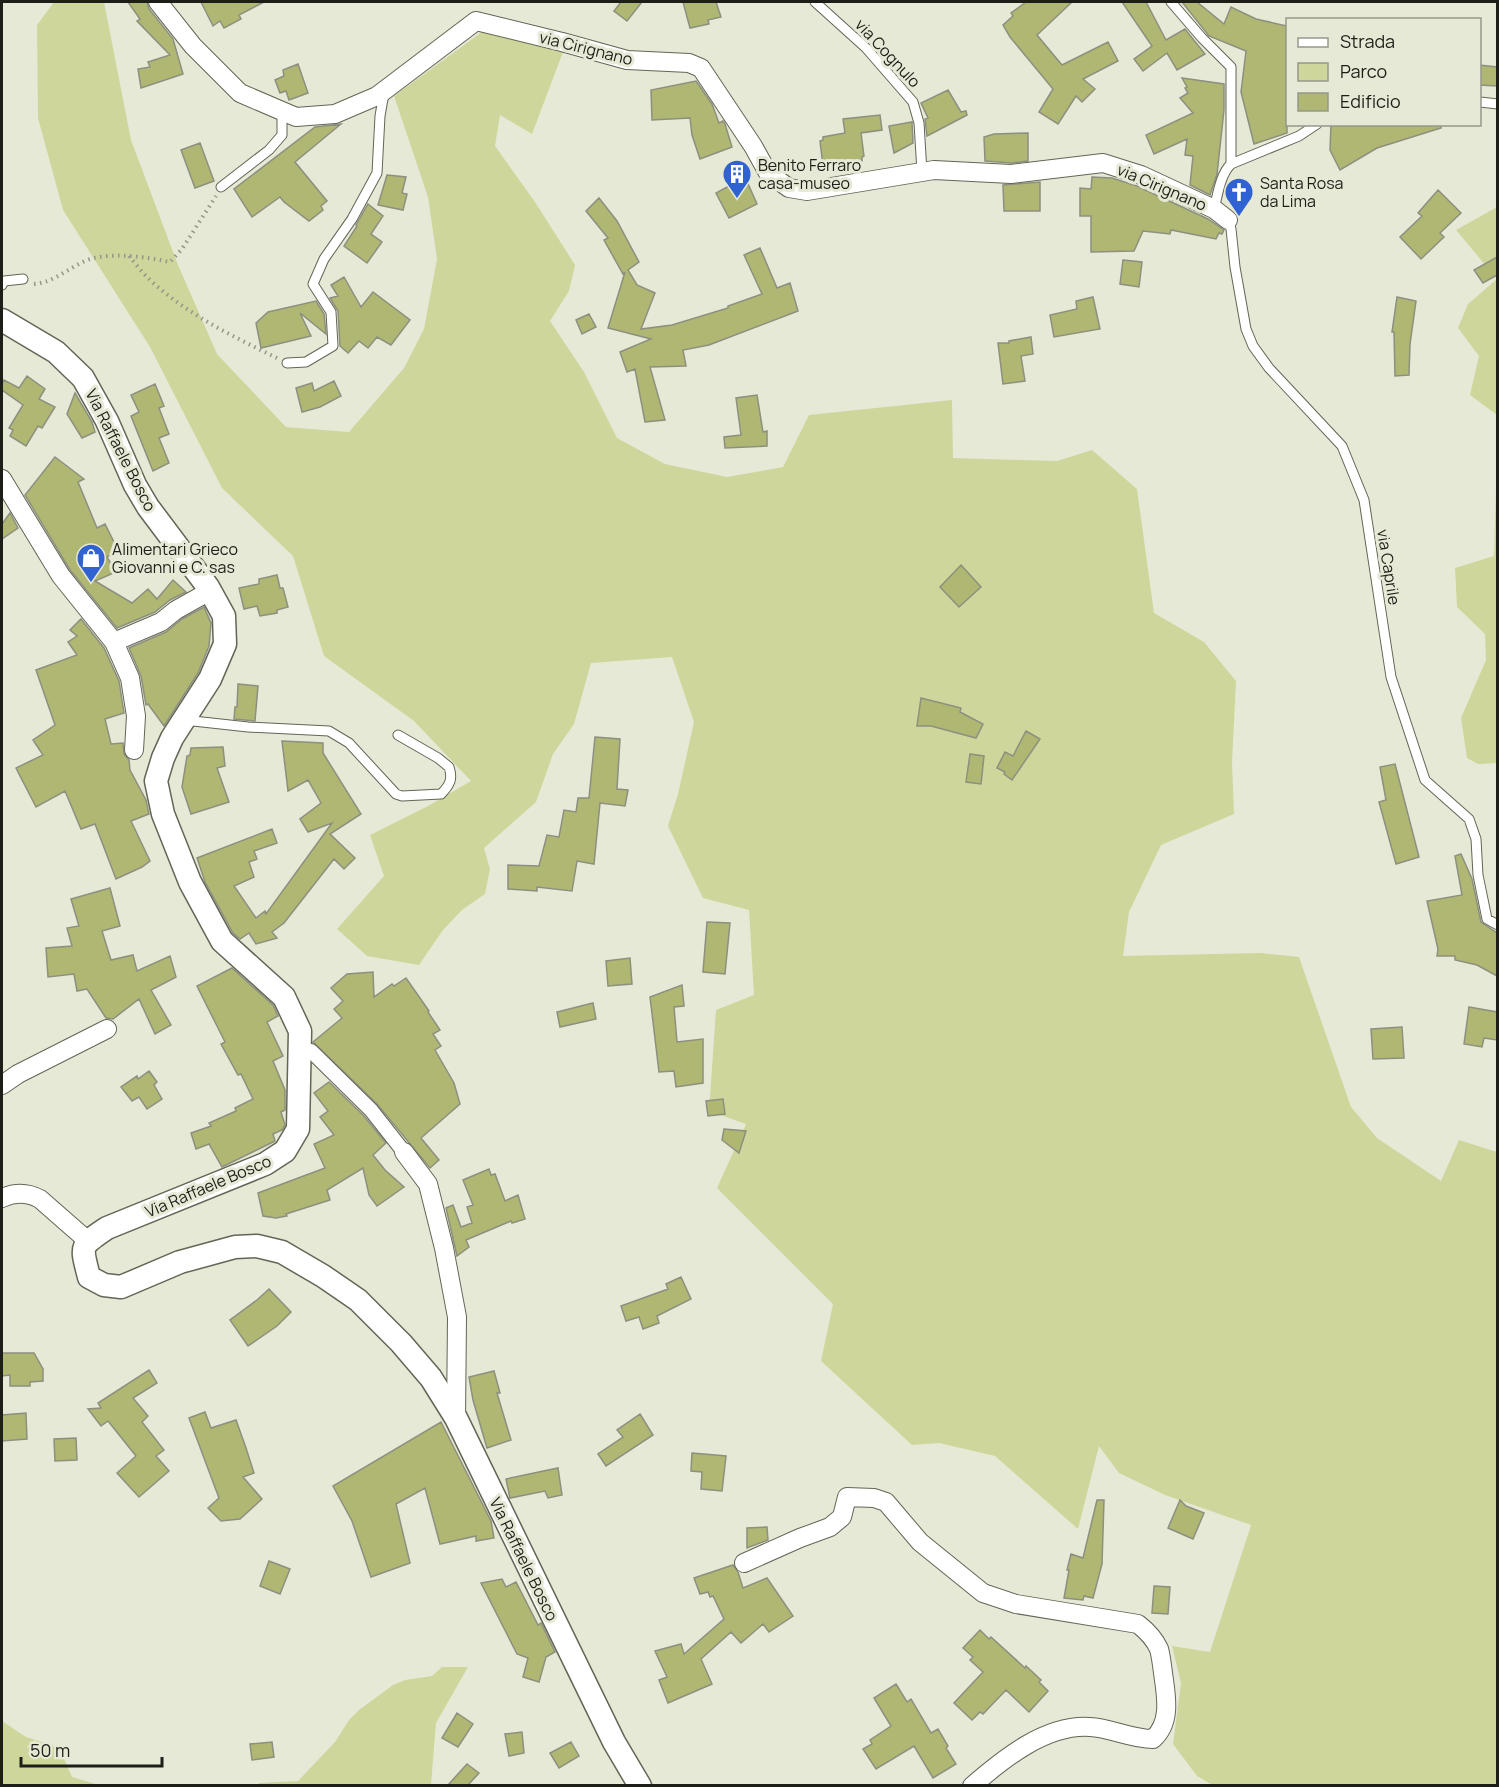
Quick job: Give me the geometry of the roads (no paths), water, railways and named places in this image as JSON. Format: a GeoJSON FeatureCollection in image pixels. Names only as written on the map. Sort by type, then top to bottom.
{"type":"FeatureCollection","features":[{"type":"Feature","properties":{"kind":"street","name":"via Cirignano"},"geometry":{"type":"LineString","coordinates":[[163,3],[193,46],[240,93],[296,117],[335,114],[377,96],[476,21],[627,60],[689,63],[701,68],[753,146],[768,173],[789,189],[807,191],[934,170],[1011,174],[1103,163],[1141,175],[1221,214]]}},
{"type":"Feature","properties":{"kind":"street","name":"Via Raffaele Bosco"},"geometry":{"type":"LineString","coordinates":[[5,322],[56,352],[83,378],[107,421],[135,485],[148,507],[210,591],[224,616],[225,644],[210,680],[172,738],[156,781],[163,814],[190,882],[222,941],[284,997],[300,1031],[298,1128],[285,1151],[265,1164],[107,1228],[88,1241],[83,1252],[89,1277],[104,1285],[121,1287],[180,1262],[235,1247],[257,1246],[282,1252],[358,1300],[401,1343],[431,1378],[456,1418],[614,1742],[640,1785]]}},
{"type":"Feature","properties":{"kind":"street"},"geometry":{"type":"LineString","coordinates":[[2,479],[61,576],[114,642],[130,678],[136,716],[134,750]]}},
{"type":"Feature","properties":{"kind":"street"},"geometry":{"type":"LineString","coordinates":[[114,642],[161,621],[210,591]]}},
{"type":"Feature","properties":{"kind":"street"},"geometry":{"type":"LineString","coordinates":[[2,1085],[18,1074],[107,1029]]}},
{"type":"Feature","properties":{"kind":"street"},"geometry":{"type":"LineString","coordinates":[[311,1051],[371,1110],[428,1184],[444,1248],[457,1317],[456,1418]]}},
{"type":"Feature","properties":{"kind":"street"},"geometry":{"type":"LineString","coordinates":[[2,1198],[12,1193],[21,1193],[40,1199],[88,1241]]}},
{"type":"Feature","properties":{"kind":"street"},"geometry":{"type":"LineString","coordinates":[[744,1563],[830,1527],[842,1517],[848,1497],[874,1498],[886,1503],[920,1542],[983,1593],[1016,1604],[1138,1624],[1150,1633],[1159,1650],[1167,1697],[1165,1720],[1160,1732],[1153,1739],[1142,1739],[1090,1727],[1065,1728],[1041,1737],[996,1766],[972,1785]]}},
{"type":"Feature","properties":{"kind":"lane","name":"via Cognulo"},"geometry":{"type":"LineString","coordinates":[[815,2],[866,48],[913,102],[919,123],[922,172]]}},
{"type":"Feature","properties":{"kind":"lane"},"geometry":{"type":"LineString","coordinates":[[1171,2],[1231,67],[1231,164]]}},
{"type":"Feature","properties":{"kind":"lane"},"geometry":{"type":"LineString","coordinates":[[287,363],[306,362],[333,346],[331,312],[313,284],[324,259],[352,219],[377,172],[384,90]]}},
{"type":"Feature","properties":{"kind":"lane"},"geometry":{"type":"LineString","coordinates":[[1481,102],[1497,104]]}},
{"type":"Feature","properties":{"kind":"lane"},"geometry":{"type":"LineString","coordinates":[[221,187],[269,150],[282,135],[282,110]]}},
{"type":"Feature","properties":{"kind":"lane"},"geometry":{"type":"LineString","coordinates":[[1221,214],[1222,180],[1231,164],[1299,136],[1314,126]]}},
{"type":"Feature","properties":{"kind":"lane","name":"via Caprile"},"geometry":{"type":"LineString","coordinates":[[1221,214],[1231,229],[1246,329],[1253,346],[1269,368],[1342,446],[1364,500],[1391,677],[1425,780],[1469,819],[1476,839],[1478,875],[1487,919],[1497,925]]}},
{"type":"Feature","properties":{"kind":"lane"},"geometry":{"type":"LineString","coordinates":[[2,285],[4,280],[22,279]]}},
{"type":"Feature","properties":{"kind":"lane"},"geometry":{"type":"LineString","coordinates":[[184,720],[248,727],[329,731],[349,743],[396,794],[402,796],[441,794],[451,780],[449,767],[398,735]]}},
{"type":"Feature","properties":{"kind":"place","name":"Benito Ferraro casa-museo"},"geometry":{"type":"Point","coordinates":[737,200]}},
{"type":"Feature","properties":{"kind":"place","name":"Santa Rosa da Lima"},"geometry":{"type":"Point","coordinates":[1239,218]}},
{"type":"Feature","properties":{"kind":"place","name":"Alimentari Grieco Giovanni e C. sas"},"geometry":{"type":"Point","coordinates":[91,584]}}]}
